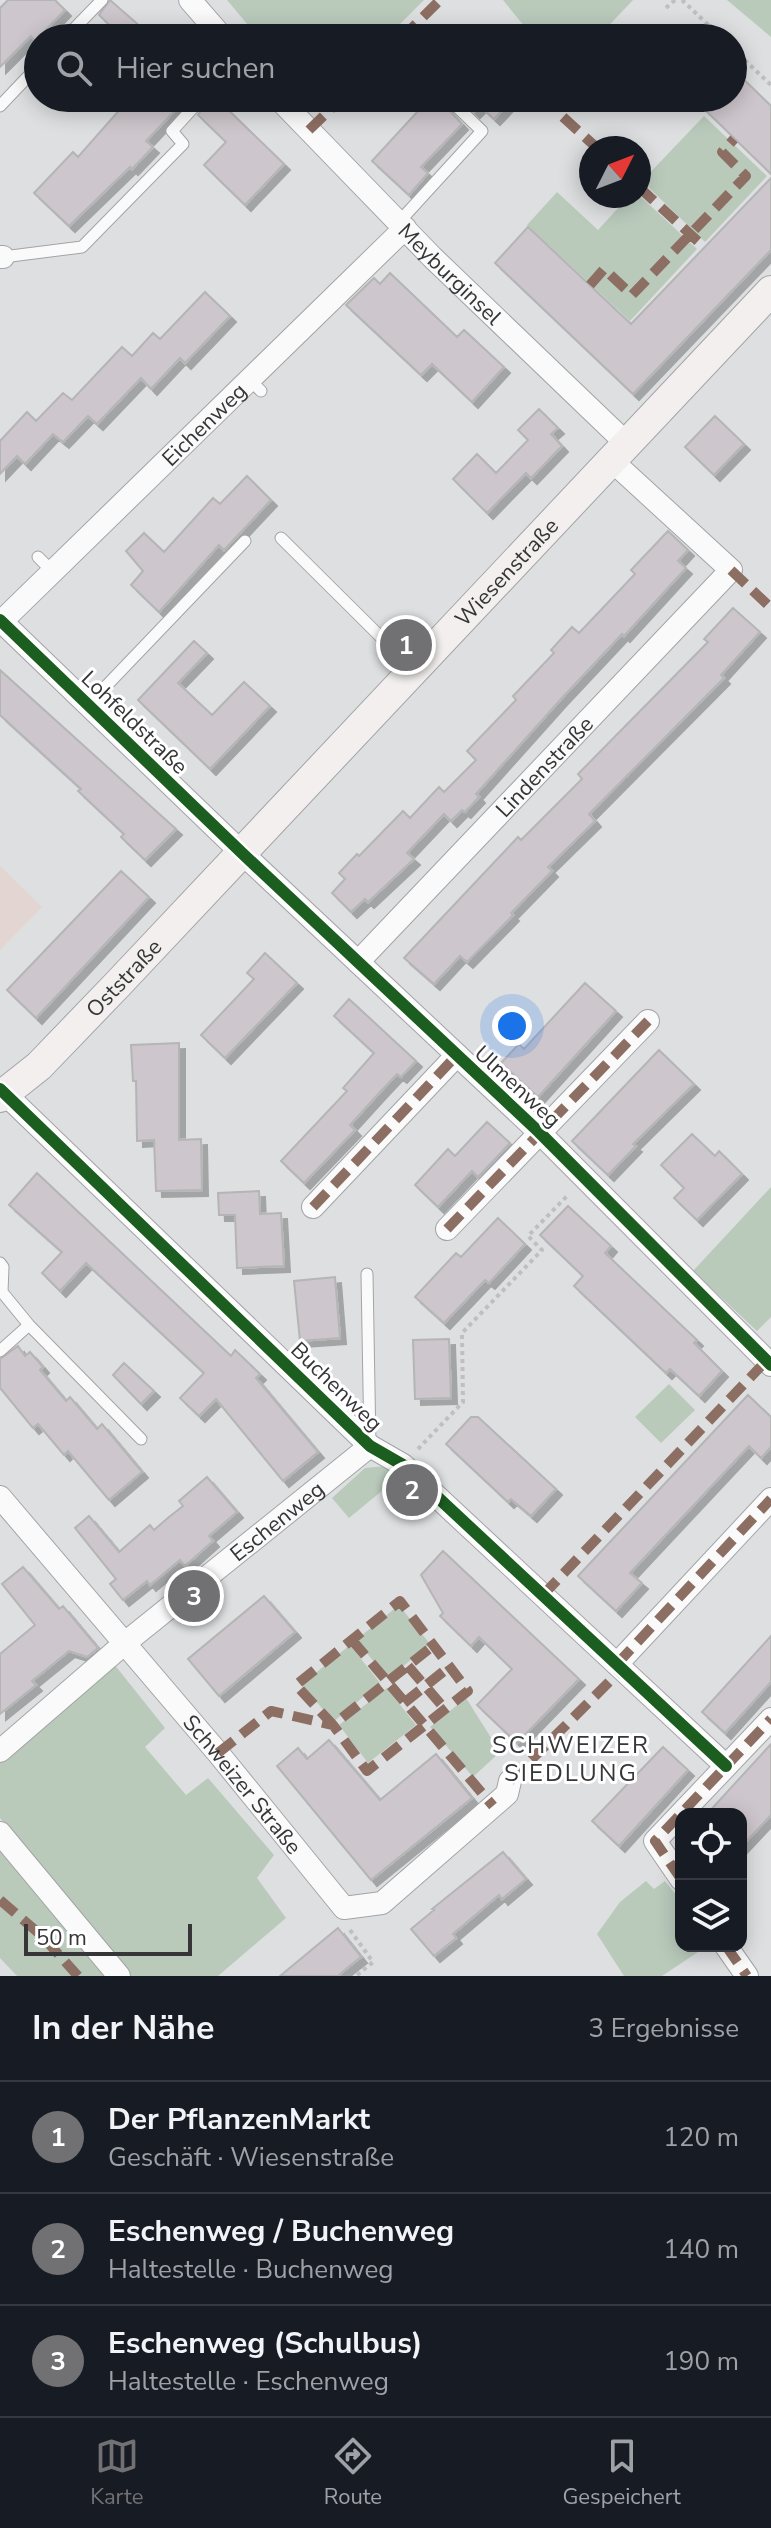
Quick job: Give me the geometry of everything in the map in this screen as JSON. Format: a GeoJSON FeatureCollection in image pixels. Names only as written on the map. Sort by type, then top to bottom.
{"type":"FeatureCollection","features":[{"type":"Feature","properties":{"kind":"main road","name":"Wiesenstraße"},"geometry":{"type":"LineString","coordinates":[[242,853],[771,291]]}},
{"type":"Feature","properties":{"kind":"main road","name":"Oststraße"},"geometry":{"type":"LineString","coordinates":[[2,1093],[39,1066],[242,853]]}},
{"type":"Feature","properties":{"kind":"street"},"geometry":{"type":"LineString","coordinates":[[190,0],[211,24]]}},
{"type":"Feature","properties":{"kind":"street","name":"Meyburginsel"},"geometry":{"type":"LineString","coordinates":[[292,112],[731,570]]}},
{"type":"Feature","properties":{"kind":"street","name":"Eichenweg"},"geometry":{"type":"LineString","coordinates":[[1,620],[45,564],[256,386],[402,225]]}},
{"type":"Feature","properties":{"kind":"street","name":"Lindenstraße"},"geometry":{"type":"LineString","coordinates":[[358,962],[731,570]]}},
{"type":"Feature","properties":{"kind":"street","name":"Lohfeldstraße"},"geometry":{"type":"LineString","coordinates":[[1,620],[242,853]]}},
{"type":"Feature","properties":{"kind":"street","name":"Ulmenweg"},"geometry":{"type":"LineString","coordinates":[[242,853],[539,1132],[767,1354]]}},
{"type":"Feature","properties":{"kind":"street","name":"Ulmenweg"},"geometry":{"type":"LineString","coordinates":[[447,1229],[648,1021]]}},
{"type":"Feature","properties":{"kind":"street","name":"Ulmenweg"},"geometry":{"type":"LineString","coordinates":[[313,1207],[457,1055]]}},
{"type":"Feature","properties":{"kind":"street","name":"Buchenweg"},"geometry":{"type":"LineString","coordinates":[[2,1093],[370,1446],[403,1465],[726,1766]]}},
{"type":"Feature","properties":{"kind":"street","name":"Eschenweg"},"geometry":{"type":"LineString","coordinates":[[0,1751],[125,1643],[370,1446]]}},
{"type":"Feature","properties":{"kind":"street","name":"Schweizer Straße"},"geometry":{"type":"LineString","coordinates":[[0,1497],[344,1908]]}},
{"type":"Feature","properties":{"kind":"street"},"geometry":{"type":"LineString","coordinates":[[617,1664],[771,1499]]}},
{"type":"Feature","properties":{"kind":"street"},"geometry":{"type":"LineString","coordinates":[[686,1808],[771,1719]]}},
{"type":"Feature","properties":{"kind":"street"},"geometry":{"type":"LineString","coordinates":[[344,1908],[382,1903],[507,1794],[510,1781]]}},
{"type":"Feature","properties":{"kind":"street"},"geometry":{"type":"LineString","coordinates":[[675,1820],[655,1841],[675,1870]]}},
{"type":"Feature","properties":{"kind":"street"},"geometry":{"type":"LineString","coordinates":[[0,1833],[119,1976]]}},
{"type":"Feature","properties":{"kind":"street"},"geometry":{"type":"LineString","coordinates":[[730,1952],[747,1976]]}},
{"type":"Feature","properties":{"kind":"lane"},"geometry":{"type":"LineString","coordinates":[[79,24],[102,0]]}},
{"type":"Feature","properties":{"kind":"lane"},"geometry":{"type":"LineString","coordinates":[[0,106],[24,81]]}},
{"type":"Feature","properties":{"kind":"lane"},"geometry":{"type":"LineString","coordinates":[[2,257],[82,247],[183,144],[172,131],[189,112]]}},
{"type":"Feature","properties":{"kind":"lane"},"geometry":{"type":"LineString","coordinates":[[402,225],[482,131],[462,112]]}},
{"type":"Feature","properties":{"kind":"lane"},"geometry":{"type":"LineString","coordinates":[[281,538],[413,669]]}},
{"type":"Feature","properties":{"kind":"lane"},"geometry":{"type":"LineString","coordinates":[[88,705],[245,541]]}},
{"type":"Feature","properties":{"kind":"lane"},"geometry":{"type":"LineString","coordinates":[[0,1263],[3,1267],[2,1292],[29,1325],[141,1439]]}},
{"type":"Feature","properties":{"kind":"lane"},"geometry":{"type":"LineString","coordinates":[[367,1274],[370,1446]]}},
{"type":"Feature","properties":{"kind":"lane"},"geometry":{"type":"LineString","coordinates":[[0,1351],[29,1325]]}},
{"type":"Feature","properties":{"kind":"path"},"geometry":{"type":"LineString","coordinates":[[666,8],[675,0]]}},
{"type":"Feature","properties":{"kind":"path"},"geometry":{"type":"LineString","coordinates":[[682,0],[707,24]]}},
{"type":"Feature","properties":{"kind":"path"},"geometry":{"type":"LineString","coordinates":[[747,62],[771,85]]}},
{"type":"Feature","properties":{"kind":"path"},"geometry":{"type":"LineString","coordinates":[[403,1465],[463,1402],[462,1333],[542,1250],[528,1236],[584,1178]]}},
{"type":"Feature","properties":{"kind":"path"},"geometry":{"type":"LineString","coordinates":[[344,1908],[351,1933],[373,1962],[356,1976]]}},
{"type":"Feature","properties":{"kind":"shaded area"},"geometry":{"type":"Polygon","coordinates":[[[0,866],[42,907],[0,950],[0,866]]]}},
{"type":"Feature","properties":{"kind":"green space"},"geometry":{"type":"Polygon","coordinates":[[[227,0],[424,0],[400,24],[247,24],[227,0]]]}},
{"type":"Feature","properties":{"kind":"green space"},"geometry":{"type":"Polygon","coordinates":[[[503,0],[633,0],[610,24],[523,24],[503,0]]]}},
{"type":"Feature","properties":{"kind":"green space"},"geometry":{"type":"Polygon","coordinates":[[[727,0],[771,0],[771,37],[727,0]]]}},
{"type":"Feature","properties":{"kind":"green space"},"geometry":{"type":"Polygon","coordinates":[[[704,116],[767,176],[705,242],[651,190],[651,172],[704,116]]]}},
{"type":"Feature","properties":{"kind":"green space"},"geometry":{"type":"Polygon","coordinates":[[[557,192],[598,230],[618,208],[651,206],[697,249],[630,321],[527,225],[557,192]]]}},
{"type":"Feature","properties":{"kind":"green space"},"geometry":{"type":"Polygon","coordinates":[[[771,1187],[771,1317],[757,1331],[693,1271],[771,1187]]]}},
{"type":"Feature","properties":{"kind":"green space"},"geometry":{"type":"Polygon","coordinates":[[[669,1384],[695,1410],[661,1443],[635,1417],[669,1384]]]}},
{"type":"Feature","properties":{"kind":"green space"},"geometry":{"type":"Polygon","coordinates":[[[386,1466],[400,1476],[349,1518],[332,1498],[365,1468],[386,1466]]]}},
{"type":"Feature","properties":{"kind":"green space"},"geometry":{"type":"Polygon","coordinates":[[[399,1605],[430,1644],[388,1679],[356,1640],[399,1605]]]}},
{"type":"Feature","properties":{"kind":"green space"},"geometry":{"type":"Polygon","coordinates":[[[350,1645],[380,1683],[333,1722],[302,1684],[350,1645]]]}},
{"type":"Feature","properties":{"kind":"green space"},"geometry":{"type":"Polygon","coordinates":[[[114,1664],[165,1728],[145,1747],[186,1795],[208,1778],[274,1855],[257,1878],[286,1918],[218,1976],[130,1976],[0,1818],[0,1759],[114,1664]]]}},
{"type":"Feature","properties":{"kind":"green space"},"geometry":{"type":"Polygon","coordinates":[[[387,1688],[416,1725],[368,1763],[339,1725],[387,1688]]]}},
{"type":"Feature","properties":{"kind":"green space"},"geometry":{"type":"Polygon","coordinates":[[[466,1698],[500,1752],[473,1777],[430,1727],[466,1698]]]}},
{"type":"Feature","properties":{"kind":"green space"},"geometry":{"type":"Polygon","coordinates":[[[0,1841],[114,1976],[17,1976],[0,1958],[0,1841]]]}},
{"type":"Feature","properties":{"kind":"green space"},"geometry":{"type":"Polygon","coordinates":[[[646,1881],[654,1889],[665,1881],[675,1894],[675,1952],[698,1952],[662,1976],[624,1976],[597,1934],[620,1902],[646,1881]]]}},
{"type":"Feature","properties":{"kind":"building"},"geometry":{"type":"Polygon","coordinates":[[[8,0],[55,0],[65,10],[51,24],[24,24],[24,43],[0,67],[0,8],[8,0]]]}},
{"type":"Feature","properties":{"kind":"building"},"geometry":{"type":"Polygon","coordinates":[[[110,0],[138,24],[108,24],[99,15],[110,0]]]}},
{"type":"Feature","properties":{"kind":"building"},"geometry":{"type":"Polygon","coordinates":[[[747,83],[771,106],[771,174],[707,112],[747,112],[747,83]]]}},
{"type":"Feature","properties":{"kind":"building"},"geometry":{"type":"Polygon","coordinates":[[[118,112],[174,112],[146,141],[153,147],[69,226],[34,193],[73,152],[78,157],[118,112]]]}},
{"type":"Feature","properties":{"kind":"building"},"geometry":{"type":"Polygon","coordinates":[[[200,112],[230,112],[284,164],[245,205],[204,165],[226,142],[198,115],[200,112]]]}},
{"type":"Feature","properties":{"kind":"building"},"geometry":{"type":"Polygon","coordinates":[[[417,112],[451,112],[462,124],[421,167],[428,173],[409,195],[372,161],[417,112]]]}},
{"type":"Feature","properties":{"kind":"building"},"geometry":{"type":"Polygon","coordinates":[[[486,112],[501,112],[494,119],[486,112]]]}},
{"type":"Feature","properties":{"kind":"building"},"geometry":{"type":"Polygon","coordinates":[[[771,178],[771,250],[633,394],[495,263],[528,227],[631,324],[771,178]]]}},
{"type":"Feature","properties":{"kind":"building"},"geometry":{"type":"Polygon","coordinates":[[[390,273],[457,337],[464,330],[504,367],[472,402],[432,364],[421,375],[346,305],[374,278],[380,284],[390,273]]]}},
{"type":"Feature","properties":{"kind":"building"},"geometry":{"type":"Polygon","coordinates":[[[205,292],[230,316],[185,363],[180,358],[151,389],[141,378],[97,424],[88,416],[63,442],[53,434],[25,464],[17,456],[0,474],[0,441],[27,412],[36,421],[63,393],[72,400],[122,347],[132,356],[153,333],[160,339],[205,292]]]}},
{"type":"Feature","properties":{"kind":"building"},"geometry":{"type":"Polygon","coordinates":[[[539,409],[558,428],[551,434],[562,446],[531,478],[526,473],[487,513],[453,479],[477,454],[496,473],[528,440],[518,430],[539,409]]]}},
{"type":"Feature","properties":{"kind":"building"},"geometry":{"type":"Polygon","coordinates":[[[715,416],[744,444],[714,475],[685,447],[715,416]]]}},
{"type":"Feature","properties":{"kind":"building"},"geometry":{"type":"Polygon","coordinates":[[[247,476],[271,500],[224,550],[219,545],[159,612],[131,585],[143,571],[126,551],[144,533],[164,552],[213,498],[220,504],[247,476]]]}},
{"type":"Feature","properties":{"kind":"building"},"geometry":{"type":"Polygon","coordinates":[[[668,531],[688,550],[678,561],[686,568],[561,699],[476,794],[479,797],[465,812],[462,810],[451,821],[444,814],[407,853],[414,859],[368,902],[365,899],[351,912],[332,893],[345,879],[339,873],[403,811],[410,818],[439,787],[444,792],[476,760],[467,751],[516,700],[513,696],[554,653],[551,650],[572,627],[579,633],[635,574],[631,570],[668,531]]]}},
{"type":"Feature","properties":{"kind":"building"},"geometry":{"type":"Polygon","coordinates":[[[733,608],[760,632],[721,675],[724,678],[589,814],[595,821],[548,867],[552,871],[511,913],[513,915],[467,962],[460,956],[434,984],[404,958],[518,837],[521,840],[582,779],[578,774],[708,642],[704,639],[733,608]]]}},
{"type":"Feature","properties":{"kind":"building"},"geometry":{"type":"Polygon","coordinates":[[[194,641],[207,653],[178,683],[212,715],[244,682],[270,706],[210,769],[138,700],[194,641]]]}},
{"type":"Feature","properties":{"kind":"building"},"geometry":{"type":"Polygon","coordinates":[[[0,670],[176,829],[145,860],[121,837],[124,834],[78,791],[81,789],[0,715],[0,670]]]}},
{"type":"Feature","properties":{"kind":"building"},"geometry":{"type":"Polygon","coordinates":[[[121,871],[149,897],[36,1018],[7,990],[121,871]]]}},
{"type":"Feature","properties":{"kind":"building"},"geometry":{"type":"Polygon","coordinates":[[[265,953],[297,983],[225,1058],[201,1035],[254,979],[247,973],[265,953]]]}},
{"type":"Feature","properties":{"kind":"building"},"geometry":{"type":"Polygon","coordinates":[[[585,983],[616,1011],[538,1097],[501,1063],[519,1044],[524,1049],[585,983]]]}},
{"type":"Feature","properties":{"kind":"building"},"geometry":{"type":"Polygon","coordinates":[[[349,999],[416,1061],[401,1077],[397,1074],[381,1091],[350,1125],[355,1130],[304,1183],[281,1161],[347,1091],[343,1088],[374,1053],[334,1016],[349,999]]]}},
{"type":"Feature","properties":{"kind":"building"},"geometry":{"type":"Polygon","coordinates":[[[179,1043],[179,1140],[201,1139],[202,1190],[156,1191],[154,1140],[137,1141],[136,1081],[133,1081],[131,1045],[179,1043]]]}},
{"type":"Feature","properties":{"kind":"building"},"geometry":{"type":"Polygon","coordinates":[[[659,1050],[694,1084],[633,1144],[636,1146],[608,1175],[572,1141],[659,1050]]]}},
{"type":"Feature","properties":{"kind":"building"},"geometry":{"type":"Polygon","coordinates":[[[487,1122],[510,1143],[478,1177],[472,1171],[438,1207],[415,1185],[448,1149],[455,1156],[487,1122]]]}},
{"type":"Feature","properties":{"kind":"building"},"geometry":{"type":"Polygon","coordinates":[[[692,1134],[715,1156],[719,1151],[742,1174],[697,1220],[674,1198],[684,1188],[661,1165],[692,1134]]]}},
{"type":"Feature","properties":{"kind":"building"},"geometry":{"type":"Polygon","coordinates":[[[37,1173],[231,1356],[235,1350],[260,1374],[256,1378],[318,1452],[283,1481],[216,1399],[199,1416],[180,1398],[204,1373],[86,1263],[60,1291],[42,1273],[62,1252],[9,1205],[37,1173]]]}},
{"type":"Feature","properties":{"kind":"building"},"geometry":{"type":"Polygon","coordinates":[[[259,1191],[260,1214],[281,1213],[284,1266],[237,1268],[235,1215],[219,1215],[218,1193],[259,1191]]]}},
{"type":"Feature","properties":{"kind":"building"},"geometry":{"type":"Polygon","coordinates":[[[568,1206],[611,1246],[605,1253],[697,1340],[694,1343],[722,1371],[699,1396],[670,1369],[666,1373],[574,1286],[583,1276],[540,1235],[568,1206]]]}},
{"type":"Feature","properties":{"kind":"building"},"geometry":{"type":"Polygon","coordinates":[[[498,1218],[525,1244],[489,1283],[485,1280],[444,1323],[415,1297],[456,1253],[461,1257],[498,1218]]]}},
{"type":"Feature","properties":{"kind":"building"},"geometry":{"type":"Polygon","coordinates":[[[335,1277],[340,1338],[300,1341],[294,1281],[335,1277]]]}},
{"type":"Feature","properties":{"kind":"building"},"geometry":{"type":"Polygon","coordinates":[[[449,1339],[451,1398],[415,1399],[413,1340],[449,1339]]]}},
{"type":"Feature","properties":{"kind":"building"},"geometry":{"type":"Polygon","coordinates":[[[18,1346],[25,1356],[30,1352],[43,1367],[40,1370],[66,1401],[70,1397],[97,1429],[102,1424],[142,1472],[109,1500],[68,1451],[64,1455],[38,1424],[33,1428],[0,1388],[0,1359],[18,1346]]]}},
{"type":"Feature","properties":{"kind":"building"},"geometry":{"type":"Polygon","coordinates":[[[124,1363],[154,1391],[141,1404],[113,1375],[124,1363]]]}},
{"type":"Feature","properties":{"kind":"building"},"geometry":{"type":"Polygon","coordinates":[[[748,1395],[771,1417],[771,1447],[761,1458],[749,1446],[630,1573],[642,1583],[616,1611],[578,1576],[748,1395]]]}},
{"type":"Feature","properties":{"kind":"building"},"geometry":{"type":"Polygon","coordinates":[[[471,1417],[478,1417],[556,1489],[531,1516],[511,1499],[508,1502],[446,1444],[471,1417]]]}},
{"type":"Feature","properties":{"kind":"building"},"geometry":{"type":"Polygon","coordinates":[[[207,1477],[237,1512],[209,1536],[213,1541],[185,1566],[180,1560],[150,1585],[147,1581],[123,1600],[110,1584],[116,1579],[75,1528],[89,1516],[119,1552],[150,1525],[154,1530],[183,1506],[179,1501],[207,1477]]]}},
{"type":"Feature","properties":{"kind":"building"},"geometry":{"type":"Polygon","coordinates":[[[443,1551],[579,1679],[517,1743],[477,1705],[512,1669],[479,1637],[471,1646],[440,1616],[443,1613],[421,1575],[443,1551]]]}},
{"type":"Feature","properties":{"kind":"building"},"geometry":{"type":"Polygon","coordinates":[[[23,1567],[59,1609],[63,1606],[98,1648],[87,1657],[69,1651],[32,1681],[36,1685],[0,1714],[0,1654],[35,1625],[2,1584],[23,1567]]]}},
{"type":"Feature","properties":{"kind":"building"},"geometry":{"type":"Polygon","coordinates":[[[264,1596],[295,1632],[219,1696],[188,1659],[264,1596]]]}},
{"type":"Feature","properties":{"kind":"building"},"geometry":{"type":"Polygon","coordinates":[[[771,1636],[771,1682],[725,1733],[702,1712],[771,1636]]]}},
{"type":"Feature","properties":{"kind":"building"},"geometry":{"type":"Polygon","coordinates":[[[329,1740],[380,1800],[436,1754],[472,1798],[371,1880],[277,1766],[298,1748],[307,1759],[329,1740]]]}},
{"type":"Feature","properties":{"kind":"building"},"geometry":{"type":"Polygon","coordinates":[[[771,1744],[771,1815],[747,1841],[747,1808],[712,1808],[771,1744]]]}},
{"type":"Feature","properties":{"kind":"building"},"geometry":{"type":"Polygon","coordinates":[[[663,1747],[688,1770],[619,1846],[592,1821],[663,1747]]]}},
{"type":"Feature","properties":{"kind":"building"},"geometry":{"type":"Polygon","coordinates":[[[503,1852],[526,1879],[502,1899],[499,1895],[453,1934],[456,1938],[434,1956],[411,1929],[503,1852]]]}},
{"type":"Feature","properties":{"kind":"building"},"geometry":{"type":"Polygon","coordinates":[[[338,1928],[361,1957],[338,1976],[280,1976],[338,1928]]]}},
{"type":"Feature","properties":{"kind":"marked path"},"geometry":{"type":"LineString","coordinates":[[416,24],[440,0]]}},
{"type":"Feature","properties":{"kind":"marked path"},"geometry":{"type":"LineString","coordinates":[[309,130],[328,112]]}},
{"type":"Feature","properties":{"kind":"marked path"},"geometry":{"type":"LineString","coordinates":[[563,117],[584,136]]}},
{"type":"Feature","properties":{"kind":"marked path"},"geometry":{"type":"LineString","coordinates":[[590,285],[604,269],[632,295],[746,176],[722,152],[734,139]]}},
{"type":"Feature","properties":{"kind":"marked path"},"geometry":{"type":"LineString","coordinates":[[651,198],[704,247]]}},
{"type":"Feature","properties":{"kind":"marked path"},"geometry":{"type":"LineString","coordinates":[[731,570],[771,608]]}},
{"type":"Feature","properties":{"kind":"marked path"},"geometry":{"type":"LineString","coordinates":[[447,1229],[648,1021]]}},
{"type":"Feature","properties":{"kind":"marked path"},"geometry":{"type":"LineString","coordinates":[[313,1207],[457,1055]]}},
{"type":"Feature","properties":{"kind":"marked path"},"geometry":{"type":"LineString","coordinates":[[543,1595],[766,1361]]}},
{"type":"Feature","properties":{"kind":"marked path"},"geometry":{"type":"LineString","coordinates":[[617,1664],[771,1499]]}},
{"type":"Feature","properties":{"kind":"marked path"},"geometry":{"type":"LineString","coordinates":[[218,1753],[271,1711],[333,1725],[367,1771],[468,1691],[400,1601],[296,1685],[333,1725],[434,1645]]}},
{"type":"Feature","properties":{"kind":"marked path"},"geometry":{"type":"LineString","coordinates":[[352,1640],[493,1806]]}},
{"type":"Feature","properties":{"kind":"marked path"},"geometry":{"type":"LineString","coordinates":[[408,1666],[445,1709]]}},
{"type":"Feature","properties":{"kind":"marked path"},"geometry":{"type":"LineString","coordinates":[[404,1703],[449,1667]]}},
{"type":"Feature","properties":{"kind":"marked path"},"geometry":{"type":"LineString","coordinates":[[510,1781],[622,1669]]}},
{"type":"Feature","properties":{"kind":"marked path"},"geometry":{"type":"LineString","coordinates":[[686,1808],[771,1719]]}},
{"type":"Feature","properties":{"kind":"marked path"},"geometry":{"type":"LineString","coordinates":[[675,1820],[655,1841],[675,1870]]}},
{"type":"Feature","properties":{"kind":"marked path"},"geometry":{"type":"LineString","coordinates":[[0,1900],[42,1936],[78,1976]]}},
{"type":"Feature","properties":{"kind":"marked path"},"geometry":{"type":"LineString","coordinates":[[730,1952],[747,1976]]}},
{"type":"Feature","properties":{"kind":"cycle path"},"geometry":{"type":"LineString","coordinates":[[0,620],[539,1132],[771,1365]]}},
{"type":"Feature","properties":{"kind":"cycle path"},"geometry":{"type":"LineString","coordinates":[[0,1089],[370,1446],[403,1465],[726,1766]]}},
{"type":"Feature","properties":{"kind":"place","name":"Der PflanzenMarkt"},"geometry":{"type":"Point","coordinates":[406,645]}},
{"type":"Feature","properties":{"kind":"place","name":"Eschenweg / Buchenweg"},"geometry":{"type":"Point","coordinates":[412,1490]}},
{"type":"Feature","properties":{"kind":"place","name":"Eschenweg (Schulbus)"},"geometry":{"type":"Point","coordinates":[194,1596]}},
{"type":"Feature","properties":{"kind":"district","name":"SCHWEIZER SIEDLUNG"},"geometry":{"type":"Point","coordinates":[571,1759]}}]}
